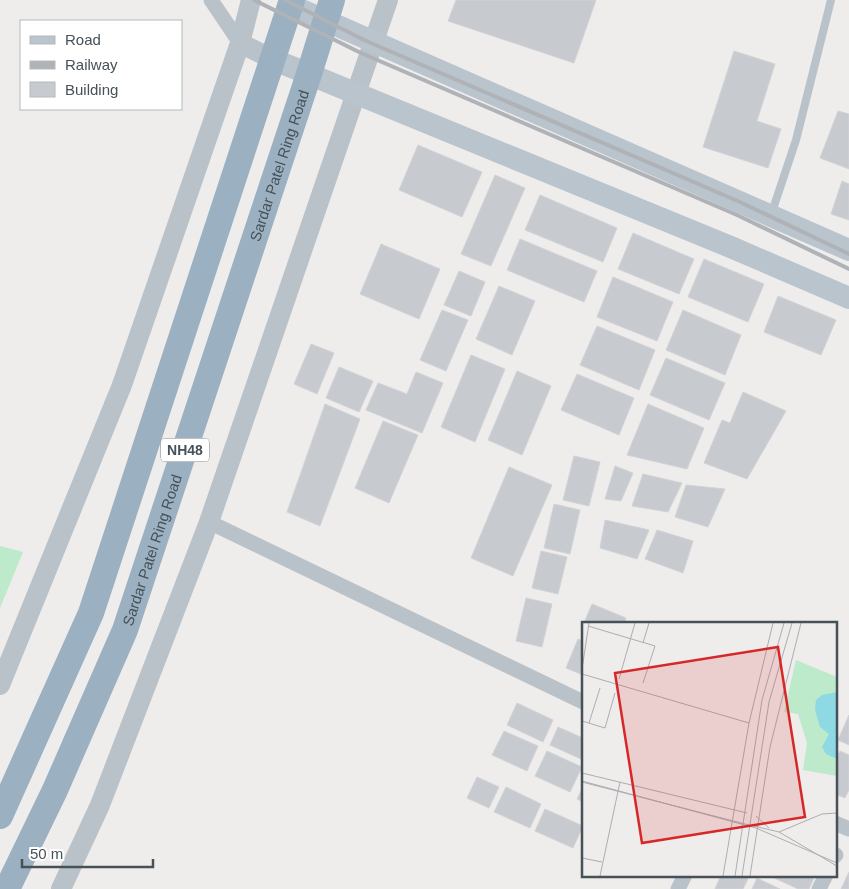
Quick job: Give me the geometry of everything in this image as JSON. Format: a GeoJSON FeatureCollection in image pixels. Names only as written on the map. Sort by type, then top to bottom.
{"type":"FeatureCollection","features":[{"type":"Feature","properties":{"kind":"highway","name":"NH48"},"geometry":{"type":"LineString","coordinates":[[0,816],[90,613],[272,60],[287,2]]}},
{"type":"Feature","properties":{"kind":"highway","name":"Sardar Patel Ring Road"},"geometry":{"type":"LineString","coordinates":[[7,889],[55,790],[126,630],[329,10]]}},
{"type":"Feature","properties":{"kind":"main road"},"geometry":{"type":"LineString","coordinates":[[287,2],[329,10],[374,42],[849,250]]}},
{"type":"Feature","properties":{"kind":"main road"},"geometry":{"type":"LineString","coordinates":[[272,60],[733,248],[849,298]]}},
{"type":"Feature","properties":{"kind":"street"},"geometry":{"type":"LineString","coordinates":[[211,0],[240,43],[272,60]]}},
{"type":"Feature","properties":{"kind":"street"},"geometry":{"type":"LineString","coordinates":[[0,685],[122,385],[240,43],[251,0]]}},
{"type":"Feature","properties":{"kind":"street"},"geometry":{"type":"LineString","coordinates":[[61,889],[103,796],[209,522],[388,0]]}},
{"type":"Feature","properties":{"kind":"street"},"geometry":{"type":"LineString","coordinates":[[209,522],[582,702]]}},
{"type":"Feature","properties":{"kind":"street"},"geometry":{"type":"LineString","coordinates":[[836,822],[849,829]]}},
{"type":"Feature","properties":{"kind":"street"},"geometry":{"type":"LineString","coordinates":[[678,889],[684,876]]}},
{"type":"Feature","properties":{"kind":"street"},"geometry":{"type":"LineString","coordinates":[[819,889],[826,876]]}},
{"type":"Feature","properties":{"kind":"lane"},"geometry":{"type":"LineString","coordinates":[[771,216],[796,140],[831,0]]}},
{"type":"Feature","properties":{"kind":"green space"},"geometry":{"type":"Polygon","coordinates":[[[0,546],[23,552],[0,608],[0,546]]]}},
{"type":"Feature","properties":{"kind":"building"},"geometry":{"type":"Polygon","coordinates":[[[456,0],[596,0],[574,63],[448,21],[456,0]]]}},
{"type":"Feature","properties":{"kind":"building"},"geometry":{"type":"Polygon","coordinates":[[[734,51],[775,64],[757,121],[781,129],[768,168],[703,147],[734,51]]]}},
{"type":"Feature","properties":{"kind":"building"},"geometry":{"type":"Polygon","coordinates":[[[838,111],[849,114],[849,169],[820,158],[838,111]]]}},
{"type":"Feature","properties":{"kind":"building"},"geometry":{"type":"Polygon","coordinates":[[[418,145],[482,172],[462,217],[399,190],[418,145]]]}},
{"type":"Feature","properties":{"kind":"building"},"geometry":{"type":"Polygon","coordinates":[[[495,175],[525,188],[491,266],[461,254],[495,175]]]}},
{"type":"Feature","properties":{"kind":"building"},"geometry":{"type":"Polygon","coordinates":[[[842,181],[849,184],[849,220],[831,214],[842,181]]]}},
{"type":"Feature","properties":{"kind":"building"},"geometry":{"type":"Polygon","coordinates":[[[540,195],[617,228],[603,262],[525,230],[540,195]]]}},
{"type":"Feature","properties":{"kind":"building"},"geometry":{"type":"Polygon","coordinates":[[[633,233],[694,259],[679,294],[618,269],[633,233]]]}},
{"type":"Feature","properties":{"kind":"building"},"geometry":{"type":"Polygon","coordinates":[[[520,239],[597,271],[584,302],[507,270],[520,239]]]}},
{"type":"Feature","properties":{"kind":"building"},"geometry":{"type":"Polygon","coordinates":[[[381,244],[440,269],[419,319],[360,294],[381,244]]]}},
{"type":"Feature","properties":{"kind":"building"},"geometry":{"type":"Polygon","coordinates":[[[704,259],[764,284],[748,322],[688,297],[704,259]]]}},
{"type":"Feature","properties":{"kind":"building"},"geometry":{"type":"Polygon","coordinates":[[[459,271],[485,282],[471,316],[444,305],[459,271]]]}},
{"type":"Feature","properties":{"kind":"building"},"geometry":{"type":"Polygon","coordinates":[[[613,277],[673,302],[657,341],[597,317],[613,277]]]}},
{"type":"Feature","properties":{"kind":"building"},"geometry":{"type":"Polygon","coordinates":[[[499,286],[535,301],[512,355],[476,339],[499,286]]]}},
{"type":"Feature","properties":{"kind":"building"},"geometry":{"type":"Polygon","coordinates":[[[778,296],[836,320],[821,355],[764,332],[778,296]]]}},
{"type":"Feature","properties":{"kind":"building"},"geometry":{"type":"Polygon","coordinates":[[[442,310],[468,320],[446,371],[420,360],[442,310]]]}},
{"type":"Feature","properties":{"kind":"building"},"geometry":{"type":"Polygon","coordinates":[[[683,310],[741,335],[725,375],[666,350],[683,310]]]}},
{"type":"Feature","properties":{"kind":"building"},"geometry":{"type":"Polygon","coordinates":[[[597,326],[655,350],[639,390],[580,365],[597,326]]]}},
{"type":"Feature","properties":{"kind":"building"},"geometry":{"type":"Polygon","coordinates":[[[311,344],[334,353],[317,394],[294,384],[311,344]]]}},
{"type":"Feature","properties":{"kind":"building"},"geometry":{"type":"Polygon","coordinates":[[[471,355],[505,369],[475,442],[441,427],[471,355]]]}},
{"type":"Feature","properties":{"kind":"building"},"geometry":{"type":"Polygon","coordinates":[[[666,358],[725,383],[709,420],[650,395],[666,358]]]}},
{"type":"Feature","properties":{"kind":"building"},"geometry":{"type":"Polygon","coordinates":[[[339,367],[373,381],[359,412],[326,398],[339,367]]]}},
{"type":"Feature","properties":{"kind":"building"},"geometry":{"type":"Polygon","coordinates":[[[517,371],[551,386],[522,455],[488,440],[517,371]]]}},
{"type":"Feature","properties":{"kind":"building"},"geometry":{"type":"Polygon","coordinates":[[[416,372],[443,383],[422,433],[366,410],[378,383],[407,394],[416,372]]]}},
{"type":"Feature","properties":{"kind":"building"},"geometry":{"type":"Polygon","coordinates":[[[577,374],[634,398],[619,435],[561,410],[577,374]]]}},
{"type":"Feature","properties":{"kind":"building"},"geometry":{"type":"Polygon","coordinates":[[[743,392],[786,411],[747,479],[704,463],[722,420],[730,423],[743,392]]]}},
{"type":"Feature","properties":{"kind":"building"},"geometry":{"type":"Polygon","coordinates":[[[325,404],[360,419],[320,526],[287,512],[325,404]]]}},
{"type":"Feature","properties":{"kind":"building"},"geometry":{"type":"Polygon","coordinates":[[[648,404],[704,428],[687,469],[627,455],[648,404]]]}},
{"type":"Feature","properties":{"kind":"building"},"geometry":{"type":"Polygon","coordinates":[[[383,421],[418,435],[389,503],[355,488],[383,421]]]}},
{"type":"Feature","properties":{"kind":"building"},"geometry":{"type":"Polygon","coordinates":[[[574,456],[600,462],[589,506],[563,500],[574,456]]]}},
{"type":"Feature","properties":{"kind":"building"},"geometry":{"type":"Polygon","coordinates":[[[615,466],[633,473],[621,501],[605,499],[615,466]]]}},
{"type":"Feature","properties":{"kind":"building"},"geometry":{"type":"Polygon","coordinates":[[[509,467],[552,485],[513,576],[471,558],[509,467]]]}},
{"type":"Feature","properties":{"kind":"building"},"geometry":{"type":"Polygon","coordinates":[[[643,474],[682,483],[668,512],[632,506],[643,474]]]}},
{"type":"Feature","properties":{"kind":"building"},"geometry":{"type":"Polygon","coordinates":[[[686,485],[725,489],[708,527],[675,517],[686,485]]]}},
{"type":"Feature","properties":{"kind":"building"},"geometry":{"type":"Polygon","coordinates":[[[554,504],[580,510],[570,554],[544,548],[554,504]]]}},
{"type":"Feature","properties":{"kind":"building"},"geometry":{"type":"Polygon","coordinates":[[[605,520],[649,530],[637,559],[600,548],[605,520]]]}},
{"type":"Feature","properties":{"kind":"building"},"geometry":{"type":"Polygon","coordinates":[[[657,530],[693,541],[683,573],[645,559],[657,530]]]}},
{"type":"Feature","properties":{"kind":"building"},"geometry":{"type":"Polygon","coordinates":[[[541,551],[567,557],[558,594],[532,588],[541,551]]]}},
{"type":"Feature","properties":{"kind":"building"},"geometry":{"type":"Polygon","coordinates":[[[526,598],[552,604],[542,647],[516,641],[526,598]]]}},
{"type":"Feature","properties":{"kind":"building"},"geometry":{"type":"Polygon","coordinates":[[[592,604],[626,618],[624,622],[584,622],[592,604]]]}},
{"type":"Feature","properties":{"kind":"building"},"geometry":{"type":"Polygon","coordinates":[[[578,639],[582,641],[582,675],[566,668],[578,639]]]}},
{"type":"Feature","properties":{"kind":"building"},"geometry":{"type":"Polygon","coordinates":[[[517,703],[553,720],[543,742],[507,725],[517,703]]]}},
{"type":"Feature","properties":{"kind":"building"},"geometry":{"type":"Polygon","coordinates":[[[849,715],[849,745],[838,740],[849,715]]]}},
{"type":"Feature","properties":{"kind":"building"},"geometry":{"type":"Polygon","coordinates":[[[558,727],[582,738],[582,760],[550,745],[558,727]]]}},
{"type":"Feature","properties":{"kind":"building"},"geometry":{"type":"Polygon","coordinates":[[[504,731],[538,746],[527,771],[492,755],[504,731]]]}},
{"type":"Feature","properties":{"kind":"building"},"geometry":{"type":"Polygon","coordinates":[[[547,751],[582,767],[570,792],[535,776],[547,751]]]}},
{"type":"Feature","properties":{"kind":"building"},"geometry":{"type":"Polygon","coordinates":[[[840,751],[849,755],[849,790],[845,798],[836,794],[836,758],[840,751]]]}},
{"type":"Feature","properties":{"kind":"building"},"geometry":{"type":"Polygon","coordinates":[[[477,777],[499,787],[489,808],[467,798],[477,777]]]}},
{"type":"Feature","properties":{"kind":"building"},"geometry":{"type":"Polygon","coordinates":[[[506,787],[541,804],[530,828],[494,812],[506,787]]]}},
{"type":"Feature","properties":{"kind":"building"},"geometry":{"type":"Polygon","coordinates":[[[582,789],[582,802],[577,799],[582,789]]]}},
{"type":"Feature","properties":{"kind":"building"},"geometry":{"type":"Polygon","coordinates":[[[545,809],[582,826],[573,848],[535,831],[545,809]]]}},
{"type":"Feature","properties":{"kind":"building"},"geometry":{"type":"Polygon","coordinates":[[[849,872],[849,889],[841,889],[849,872]]]}},
{"type":"Feature","properties":{"kind":"building"},"geometry":{"type":"Polygon","coordinates":[[[721,876],[749,877],[743,889],[715,889],[721,876]]]}},
{"type":"Feature","properties":{"kind":"building"},"geometry":{"type":"Polygon","coordinates":[[[770,876],[815,876],[809,889],[798,889],[770,876]]]}},
{"type":"Feature","properties":{"kind":"building"},"geometry":{"type":"Polygon","coordinates":[[[757,878],[780,889],[752,889],[757,878]]]}},
{"type":"Feature","properties":{"kind":"railway"},"geometry":{"type":"LineString","coordinates":[[254,0],[361,53],[737,215],[849,269]]}},
{"type":"Feature","properties":{"kind":"railway"},"geometry":{"type":"LineString","coordinates":[[285,0],[364,40],[740,202],[849,254]]}}]}
